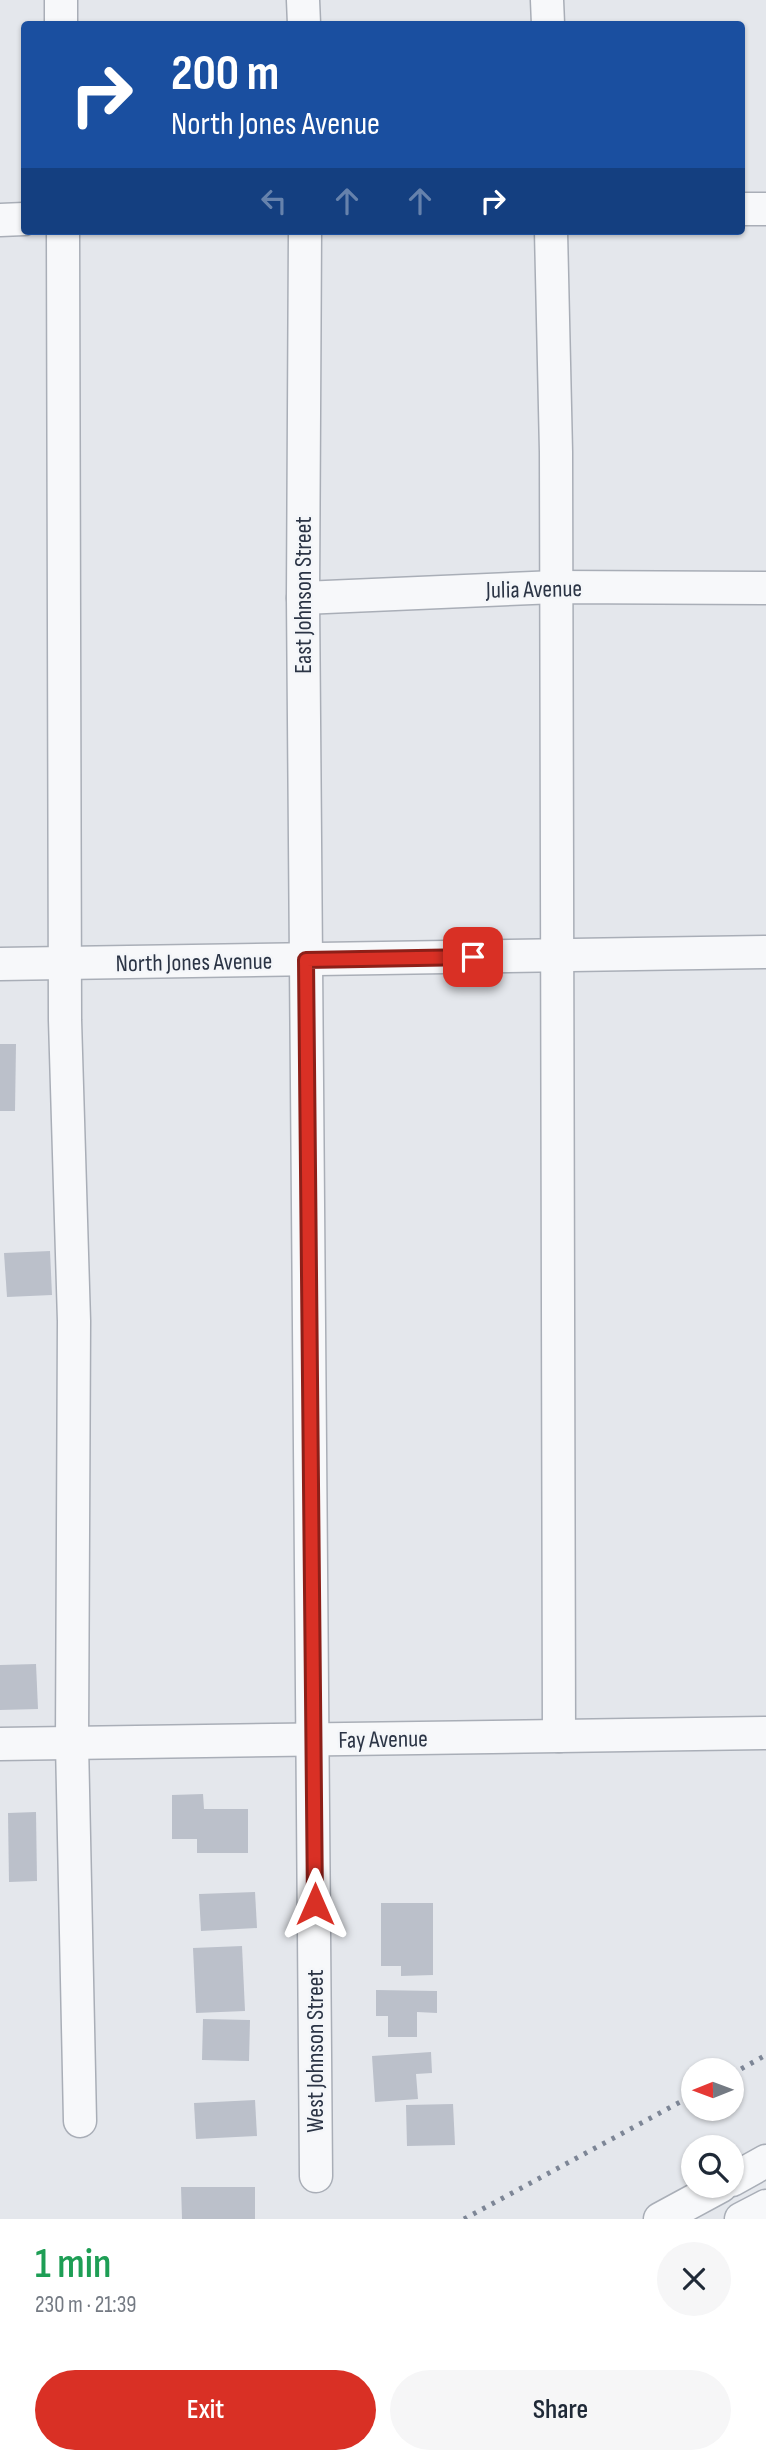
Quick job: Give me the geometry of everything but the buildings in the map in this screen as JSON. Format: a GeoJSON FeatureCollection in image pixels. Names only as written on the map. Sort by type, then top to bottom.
{"type":"FeatureCollection","features":[{"type":"Feature","properties":{"kind":"street"},"geometry":{"type":"LineString","coordinates":[[61,0],[61,21]]}},
{"type":"Feature","properties":{"kind":"street"},"geometry":{"type":"LineString","coordinates":[[303,0],[304,21]]}},
{"type":"Feature","properties":{"kind":"street"},"geometry":{"type":"LineString","coordinates":[[547,0],[548,21]]}},
{"type":"Feature","properties":{"kind":"street"},"geometry":{"type":"LineString","coordinates":[[745,209],[766,209]]}},
{"type":"Feature","properties":{"kind":"street"},"geometry":{"type":"LineString","coordinates":[[0,220],[21,219]]}},
{"type":"Feature","properties":{"kind":"street"},"geometry":{"type":"LineString","coordinates":[[63,235],[65,963],[74,1321],[72,1743],[80,2121]]}},
{"type":"Feature","properties":{"kind":"street","name":"East Johnson Street"},"geometry":{"type":"LineString","coordinates":[[305,235],[303,598],[306,960]]}},
{"type":"Feature","properties":{"kind":"street"},"geometry":{"type":"LineString","coordinates":[[551,235],[556,587],[559,1736]]}},
{"type":"Feature","properties":{"kind":"street","name":"Julia Avenue"},"geometry":{"type":"LineString","coordinates":[[303,598],[556,587],[766,588]]}},
{"type":"Feature","properties":{"kind":"street","name":"North Jones Avenue"},"geometry":{"type":"LineString","coordinates":[[0,964],[766,952]]}},
{"type":"Feature","properties":{"kind":"street","name":"West Johnson Street"},"geometry":{"type":"LineString","coordinates":[[306,960],[316,2176]]}},
{"type":"Feature","properties":{"kind":"street","name":"Fay Avenue"},"geometry":{"type":"LineString","coordinates":[[0,1744],[766,1733]]}},
{"type":"Feature","properties":{"kind":"street"},"geometry":{"type":"LineString","coordinates":[[744,2173],[766,2161]]}},
{"type":"Feature","properties":{"kind":"street"},"geometry":{"type":"LineString","coordinates":[[660,2219],[699,2198]]}},
{"type":"Feature","properties":{"kind":"street"},"geometry":{"type":"LineString","coordinates":[[741,2219],[766,2206]]}},
{"type":"Feature","properties":{"kind":"railway"},"geometry":{"type":"LineString","coordinates":[[744,2067],[766,2055]]}},
{"type":"Feature","properties":{"kind":"railway"},"geometry":{"type":"LineString","coordinates":[[464,2219],[681,2101]]}},
{"type":"Feature","properties":{"kind":"route"},"geometry":{"type":"LineString","coordinates":[[315,1904],[306,960],[473,957]]}}]}
